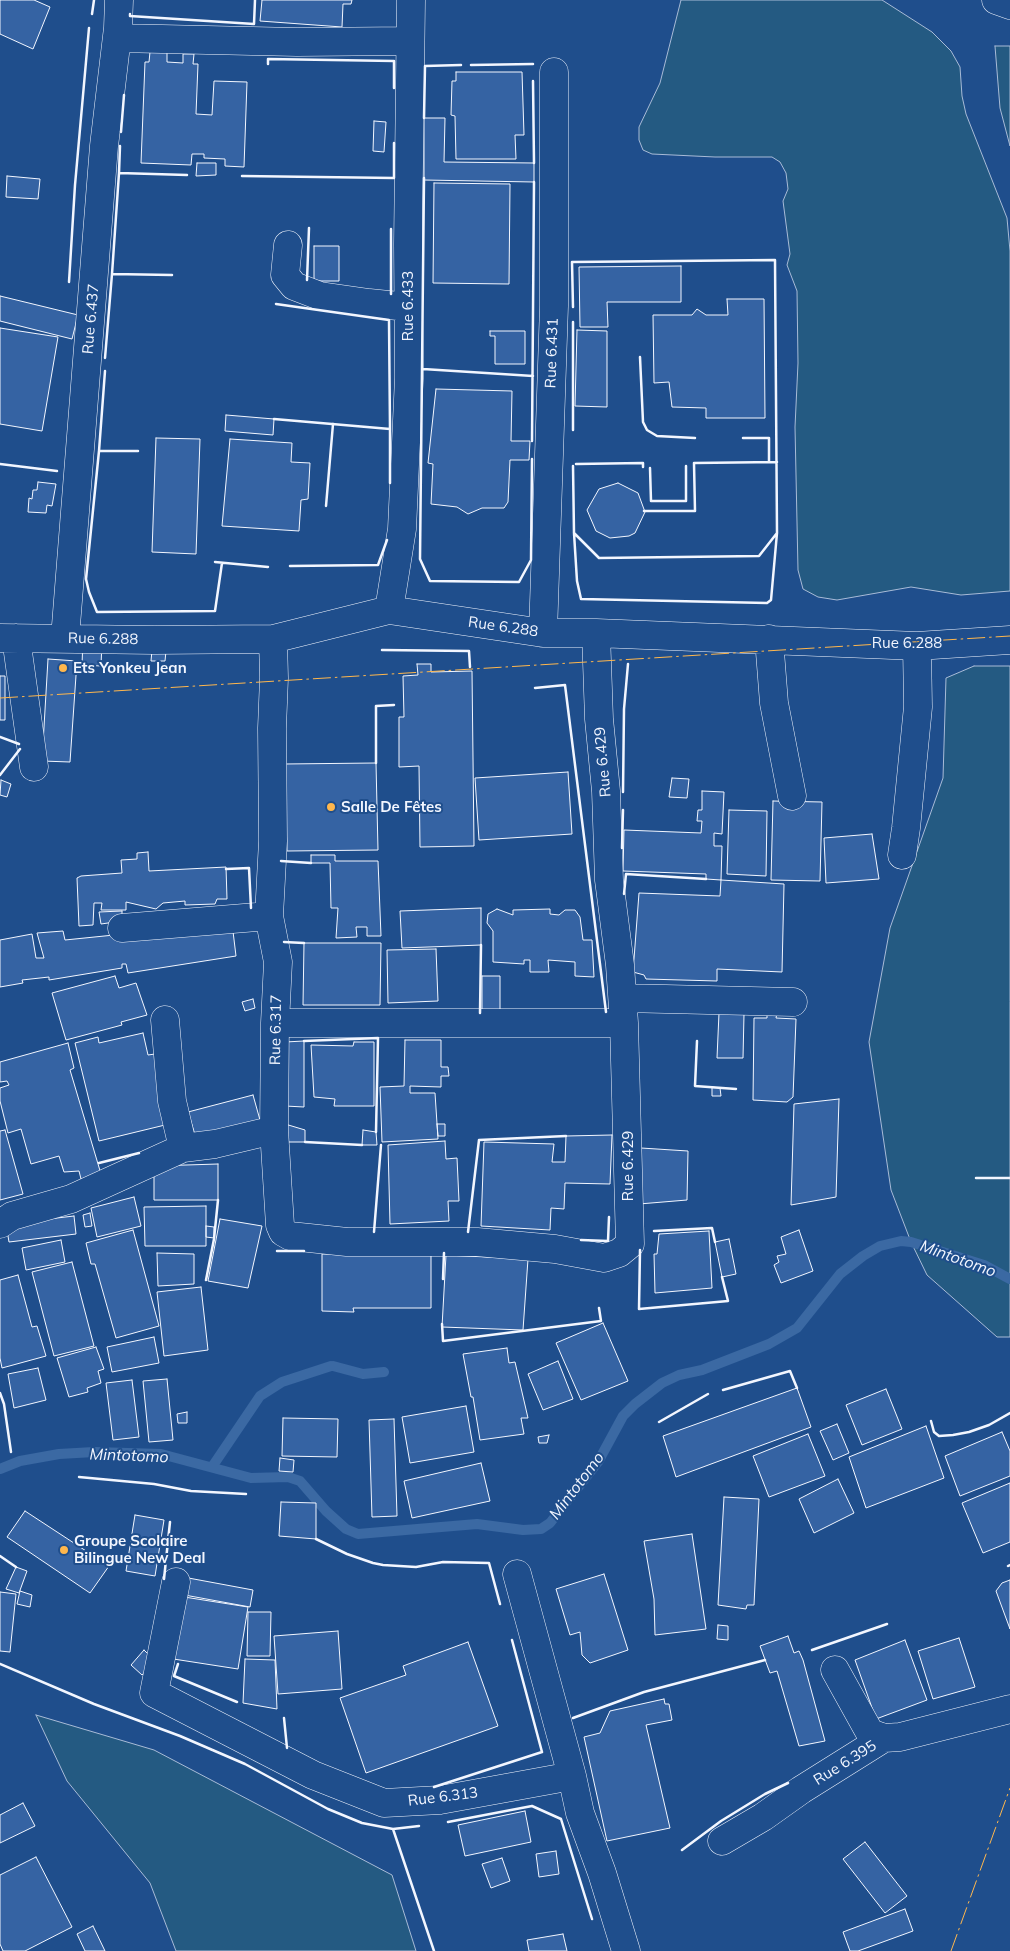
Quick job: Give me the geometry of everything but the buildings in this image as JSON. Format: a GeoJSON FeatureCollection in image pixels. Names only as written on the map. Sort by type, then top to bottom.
{"type":"FeatureCollection","features":[{"type":"Feature","properties":{"kind":"street","name":"Rue 6.437"},"geometry":{"type":"LineString","coordinates":[[66,638],[104,146],[117,38],[119,0]]}},
{"type":"Feature","properties":{"kind":"street","name":"Rue 6.433"},"geometry":{"type":"LineString","coordinates":[[389,610],[402,529],[409,378],[411,0]]}},
{"type":"Feature","properties":{"kind":"street"},"geometry":{"type":"LineString","coordinates":[[996,0],[1010,5]]}},
{"type":"Feature","properties":{"kind":"street"},"geometry":{"type":"LineString","coordinates":[[117,38],[297,42],[410,41]]}},
{"type":"Feature","properties":{"kind":"street","name":"Rue 6.431"},"geometry":{"type":"LineString","coordinates":[[543,633],[554,306],[554,72]]}},
{"type":"Feature","properties":{"kind":"street"},"geometry":{"type":"LineString","coordinates":[[288,245],[286,275],[294,286],[320,296],[408,306]]}},
{"type":"Feature","properties":{"kind":"street","name":"Rue 6.288"},"geometry":{"type":"LineString","coordinates":[[8,638],[273,639],[389,610],[543,633],[596,633],[917,646],[1010,640]]}},
{"type":"Feature","properties":{"kind":"street","name":"Rue 6.429"},"geometry":{"type":"LineString","coordinates":[[274,1130],[280,1225],[283,1232],[290,1236],[347,1242],[477,1242],[555,1249],[604,1258],[619,1252],[630,1244],[623,1011],[620,965],[609,880],[606,791],[599,719],[596,633]]}},
{"type":"Feature","properties":{"kind":"street"},"geometry":{"type":"LineString","coordinates":[[8,638],[34,767]]}},
{"type":"Feature","properties":{"kind":"street","name":"Rue 6.317"},"geometry":{"type":"LineString","coordinates":[[273,639],[273,841],[269,916],[278,962],[275,1023],[274,1130]]}},
{"type":"Feature","properties":{"kind":"street"},"geometry":{"type":"LineString","coordinates":[[768,640],[774,703],[792,796]]}},
{"type":"Feature","properties":{"kind":"street"},"geometry":{"type":"LineString","coordinates":[[902,855],[918,707],[917,646]]}},
{"type":"Feature","properties":{"kind":"street"},"geometry":{"type":"LineString","coordinates":[[122,928],[269,916]]}},
{"type":"Feature","properties":{"kind":"street"},"geometry":{"type":"LineString","coordinates":[[275,1023],[623,1011],[793,1002]]}},
{"type":"Feature","properties":{"kind":"street"},"geometry":{"type":"LineString","coordinates":[[165,1020],[172,1101],[183,1148]]}},
{"type":"Feature","properties":{"kind":"street"},"geometry":{"type":"LineString","coordinates":[[0,1224],[12,1216],[71,1199],[183,1148],[274,1130]]}},
{"type":"Feature","properties":{"kind":"street"},"geometry":{"type":"LineString","coordinates":[[517,1574],[572,1776],[580,1813],[602,1873],[626,1951]]}},
{"type":"Feature","properties":{"kind":"street","name":"Rue 6.313"},"geometry":{"type":"LineString","coordinates":[[176,1582],[154,1693],[313,1775],[384,1803],[440,1800],[572,1776]]}},
{"type":"Feature","properties":{"kind":"street"},"geometry":{"type":"LineString","coordinates":[[835,1670],[870,1733],[884,1738]]}},
{"type":"Feature","properties":{"kind":"street","name":"Rue 6.395"},"geometry":{"type":"LineString","coordinates":[[722,1841],[763,1817],[801,1790],[884,1738],[900,1737],[1010,1709]]}},
{"type":"Feature","properties":{"kind":"shaded area"},"geometry":{"type":"Polygon","coordinates":[[[681,0],[882,0],[932,32],[951,51],[960,67],[962,96],[966,114],[1007,218],[1010,251],[1010,591],[961,595],[911,587],[837,600],[818,597],[803,589],[798,570],[795,427],[798,363],[797,291],[787,265],[790,254],[783,201],[788,189],[786,173],[780,162],[772,157],[652,154],[643,150],[639,140],[639,127],[660,83],[681,0]]]}},
{"type":"Feature","properties":{"kind":"shaded area"},"geometry":{"type":"Polygon","coordinates":[[[995,46],[1010,46],[1010,146],[1000,108],[995,46]]]}},
{"type":"Feature","properties":{"kind":"shaded area"},"geometry":{"type":"Polygon","coordinates":[[[974,666],[1010,666],[1010,1337],[997,1337],[927,1275],[911,1242],[891,1190],[869,1042],[890,928],[943,778],[946,678],[974,666]]]}},
{"type":"Feature","properties":{"kind":"shaded area"},"geometry":{"type":"Polygon","coordinates":[[[36,1715],[154,1750],[392,1875],[416,1951],[176,1951],[150,1883],[67,1781],[36,1715]]]}},
{"type":"Feature","properties":{"kind":"waterway","name":"Mintotomo"},"geometry":{"type":"LineString","coordinates":[[0,1469],[20,1461],[59,1454],[94,1452],[161,1454],[251,1478],[288,1477],[300,1481],[326,1511],[346,1529],[358,1534],[477,1524],[523,1530],[541,1529],[550,1523],[598,1462],[623,1416],[635,1404],[662,1383],[679,1375],[702,1370],[769,1344],[797,1328],[840,1274],[863,1256],[880,1246],[901,1241],[911,1242],[984,1265],[1010,1279]]}},
{"type":"Feature","properties":{"kind":"waterway"},"geometry":{"type":"LineString","coordinates":[[214,1464],[260,1396],[282,1382],[331,1366]]}},
{"type":"Feature","properties":{"kind":"waterway"},"geometry":{"type":"LineString","coordinates":[[333,1366],[363,1374],[384,1372]]}},
{"type":"Feature","properties":{"kind":"wall"},"geometry":{"type":"LineString","coordinates":[[92,14],[94,0]]}},
{"type":"Feature","properties":{"kind":"wall"},"geometry":{"type":"LineString","coordinates":[[130,14],[130,16],[254,24],[255,0]]}},
{"type":"Feature","properties":{"kind":"wall"},"geometry":{"type":"LineString","coordinates":[[69,282],[75,185],[89,28]]}},
{"type":"Feature","properties":{"kind":"wall"},"geometry":{"type":"LineString","coordinates":[[268,64],[268,59],[394,61],[394,88]]}},
{"type":"Feature","properties":{"kind":"wall"},"geometry":{"type":"LineString","coordinates":[[471,65],[533,64]]}},
{"type":"Feature","properties":{"kind":"wall"},"geometry":{"type":"LineString","coordinates":[[424,118],[425,66],[461,65]]}},
{"type":"Feature","properties":{"kind":"wall"},"geometry":{"type":"LineString","coordinates":[[533,81],[534,163]]}},
{"type":"Feature","properties":{"kind":"wall"},"geometry":{"type":"LineString","coordinates":[[121,132],[124,95]]}},
{"type":"Feature","properties":{"kind":"wall"},"geometry":{"type":"LineString","coordinates":[[242,176],[394,178],[394,143]]}},
{"type":"Feature","properties":{"kind":"wall"},"geometry":{"type":"LineString","coordinates":[[120,146],[119,173],[187,175]]}},
{"type":"Feature","properties":{"kind":"wall"},"geometry":{"type":"LineString","coordinates":[[112,274],[119,173]]}},
{"type":"Feature","properties":{"kind":"wall"},"geometry":{"type":"LineString","coordinates":[[424,178],[420,559],[430,581],[519,582],[531,560],[532,459]]}},
{"type":"Feature","properties":{"kind":"wall"},"geometry":{"type":"LineString","coordinates":[[532,441],[534,182]]}},
{"type":"Feature","properties":{"kind":"wall"},"geometry":{"type":"LineString","coordinates":[[307,280],[309,228]]}},
{"type":"Feature","properties":{"kind":"wall"},"geometry":{"type":"LineString","coordinates":[[391,229],[391,294]]}},
{"type":"Feature","properties":{"kind":"wall"},"geometry":{"type":"LineString","coordinates":[[573,307],[572,262],[775,260],[777,533],[771,600],[767,603],[581,599],[577,581],[574,533],[573,466]]}},
{"type":"Feature","properties":{"kind":"wall"},"geometry":{"type":"LineString","coordinates":[[105,358],[112,274],[172,275]]}},
{"type":"Feature","properties":{"kind":"wall"},"geometry":{"type":"LineString","coordinates":[[276,304],[389,320],[390,429]]}},
{"type":"Feature","properties":{"kind":"wall"},"geometry":{"type":"LineString","coordinates":[[573,322],[573,430]]}},
{"type":"Feature","properties":{"kind":"wall"},"geometry":{"type":"LineString","coordinates":[[640,357],[643,422],[647,430],[657,436],[695,438]]}},
{"type":"Feature","properties":{"kind":"wall"},"geometry":{"type":"LineString","coordinates":[[423,369],[533,376]]}},
{"type":"Feature","properties":{"kind":"wall"},"geometry":{"type":"LineString","coordinates":[[105,371],[99,451],[138,451]]}},
{"type":"Feature","properties":{"kind":"wall"},"geometry":{"type":"LineString","coordinates":[[274,419],[390,429],[390,483]]}},
{"type":"Feature","properties":{"kind":"wall"},"geometry":{"type":"LineString","coordinates":[[326,506],[333,424]]}},
{"type":"Feature","properties":{"kind":"wall"},"geometry":{"type":"LineString","coordinates":[[743,438],[769,438],[769,462]]}},
{"type":"Feature","properties":{"kind":"wall"},"geometry":{"type":"LineString","coordinates":[[99,451],[86,579],[97,612],[215,611],[222,563]]}},
{"type":"Feature","properties":{"kind":"wall"},"geometry":{"type":"LineString","coordinates":[[644,511],[695,511],[694,463],[777,462]]}},
{"type":"Feature","properties":{"kind":"wall"},"geometry":{"type":"LineString","coordinates":[[576,464],[643,463],[643,467]]}},
{"type":"Feature","properties":{"kind":"wall"},"geometry":{"type":"LineString","coordinates":[[0,464],[57,471]]}},
{"type":"Feature","properties":{"kind":"wall"},"geometry":{"type":"LineString","coordinates":[[650,468],[651,501],[686,501],[686,466]]}},
{"type":"Feature","properties":{"kind":"wall"},"geometry":{"type":"LineString","coordinates":[[574,533],[599,558],[759,556],[777,533]]}},
{"type":"Feature","properties":{"kind":"wall"},"geometry":{"type":"LineString","coordinates":[[290,566],[378,565],[387,540]]}},
{"type":"Feature","properties":{"kind":"wall"},"geometry":{"type":"LineString","coordinates":[[215,562],[268,567]]}},
{"type":"Feature","properties":{"kind":"wall"},"geometry":{"type":"LineString","coordinates":[[382,650],[469,651],[470,667]]}},
{"type":"Feature","properties":{"kind":"wall"},"geometry":{"type":"LineString","coordinates":[[623,792],[624,709],[628,664]]}},
{"type":"Feature","properties":{"kind":"wall"},"geometry":{"type":"LineString","coordinates":[[535,688],[565,685],[606,1012]]}},
{"type":"Feature","properties":{"kind":"wall"},"geometry":{"type":"LineString","coordinates":[[376,763],[376,706],[394,705]]}},
{"type":"Feature","properties":{"kind":"wall"},"geometry":{"type":"LineString","coordinates":[[0,737],[19,744]]}},
{"type":"Feature","properties":{"kind":"wall"},"geometry":{"type":"LineString","coordinates":[[0,775],[20,749]]}},
{"type":"Feature","properties":{"kind":"wall"},"geometry":{"type":"LineString","coordinates":[[622,848],[623,810]]}},
{"type":"Feature","properties":{"kind":"wall"},"geometry":{"type":"LineString","coordinates":[[281,861],[311,863]]}},
{"type":"Feature","properties":{"kind":"wall"},"geometry":{"type":"LineString","coordinates":[[226,869],[249,868],[251,908]]}},
{"type":"Feature","properties":{"kind":"wall"},"geometry":{"type":"LineString","coordinates":[[624,894],[626,874],[706,879]]}},
{"type":"Feature","properties":{"kind":"wall"},"geometry":{"type":"LineString","coordinates":[[284,942],[304,943]]}},
{"type":"Feature","properties":{"kind":"wall"},"geometry":{"type":"LineString","coordinates":[[480,1013],[481,945]]}},
{"type":"Feature","properties":{"kind":"wall"},"geometry":{"type":"LineString","coordinates":[[304,1041],[378,1038],[376,1132]]}},
{"type":"Feature","properties":{"kind":"wall"},"geometry":{"type":"LineString","coordinates":[[697,1041],[695,1086],[736,1089]]}},
{"type":"Feature","properties":{"kind":"wall"},"geometry":{"type":"LineString","coordinates":[[468,1232],[479,1140],[566,1136]]}},
{"type":"Feature","properties":{"kind":"wall"},"geometry":{"type":"LineString","coordinates":[[305,1142],[362,1145]]}},
{"type":"Feature","properties":{"kind":"wall"},"geometry":{"type":"LineString","coordinates":[[374,1232],[381,1145]]}},
{"type":"Feature","properties":{"kind":"wall"},"geometry":{"type":"LineString","coordinates":[[99,1163],[139,1153]]}},
{"type":"Feature","properties":{"kind":"wall"},"geometry":{"type":"LineString","coordinates":[[976,1178],[1010,1178]]}},
{"type":"Feature","properties":{"kind":"wall"},"geometry":{"type":"LineString","coordinates":[[206,1280],[214,1239],[218,1200]]}},
{"type":"Feature","properties":{"kind":"wall"},"geometry":{"type":"LineString","coordinates":[[581,1240],[608,1241],[609,1217]]}},
{"type":"Feature","properties":{"kind":"wall"},"geometry":{"type":"LineString","coordinates":[[654,1231],[712,1228],[715,1242]]}},
{"type":"Feature","properties":{"kind":"wall"},"geometry":{"type":"LineString","coordinates":[[640,1250],[639,1309],[728,1301],[722,1277]]}},
{"type":"Feature","properties":{"kind":"wall"},"geometry":{"type":"LineString","coordinates":[[277,1251],[304,1251]]}},
{"type":"Feature","properties":{"kind":"wall"},"geometry":{"type":"LineString","coordinates":[[443,1279],[444,1253]]}},
{"type":"Feature","properties":{"kind":"wall"},"geometry":{"type":"LineString","coordinates":[[442,1324],[443,1341],[601,1321],[599,1308]]}},
{"type":"Feature","properties":{"kind":"wall"},"geometry":{"type":"LineString","coordinates":[[723,1390],[790,1371],[797,1388]]}},
{"type":"Feature","properties":{"kind":"wall"},"geometry":{"type":"LineString","coordinates":[[0,1393],[4,1404],[11,1452]]}},
{"type":"Feature","properties":{"kind":"wall"},"geometry":{"type":"LineString","coordinates":[[659,1422],[708,1394]]}},
{"type":"Feature","properties":{"kind":"wall"},"geometry":{"type":"LineString","coordinates":[[931,1421],[934,1432],[939,1436],[953,1435],[989,1425],[1010,1413]]}},
{"type":"Feature","properties":{"kind":"wall"},"geometry":{"type":"LineString","coordinates":[[79,1477],[154,1484],[191,1491],[246,1494]]}},
{"type":"Feature","properties":{"kind":"wall"},"geometry":{"type":"LineString","coordinates":[[164,1579],[170,1522]]}},
{"type":"Feature","properties":{"kind":"wall"},"geometry":{"type":"LineString","coordinates":[[316,1539],[347,1554],[383,1565],[416,1567],[443,1562],[489,1563],[500,1604]]}},
{"type":"Feature","properties":{"kind":"wall"},"geometry":{"type":"LineString","coordinates":[[0,1556],[16,1567]]}},
{"type":"Feature","properties":{"kind":"wall"},"geometry":{"type":"LineString","coordinates":[[812,1650],[887,1624]]}},
{"type":"Feature","properties":{"kind":"wall"},"geometry":{"type":"LineString","coordinates":[[434,1787],[542,1752],[512,1640]]}},
{"type":"Feature","properties":{"kind":"wall"},"geometry":{"type":"LineString","coordinates":[[573,1718],[644,1692],[765,1660]]}},
{"type":"Feature","properties":{"kind":"wall"},"geometry":{"type":"LineString","coordinates":[[0,1664],[94,1704],[180,1736],[245,1764],[328,1809],[362,1823],[393,1829]]}},
{"type":"Feature","properties":{"kind":"wall"},"geometry":{"type":"LineString","coordinates":[[178,1664],[174,1676],[237,1702]]}},
{"type":"Feature","properties":{"kind":"wall"},"geometry":{"type":"LineString","coordinates":[[284,1718],[287,1748]]}},
{"type":"Feature","properties":{"kind":"wall"},"geometry":{"type":"LineString","coordinates":[[682,1850],[721,1821],[765,1794],[788,1783]]}},
{"type":"Feature","properties":{"kind":"wall"},"geometry":{"type":"LineString","coordinates":[[448,1822],[532,1806],[561,1819],[592,1919]]}},
{"type":"Feature","properties":{"kind":"wall"},"geometry":{"type":"LineString","coordinates":[[419,1826],[393,1829],[434,1951]]}},
{"type":"Feature","properties":{"kind":"power"},"geometry":{"type":"LineString","coordinates":[[0,698],[1010,636]]}},
{"type":"Feature","properties":{"kind":"power"},"geometry":{"type":"LineString","coordinates":[[951,1951],[1010,1788]]}},
{"type":"Feature","properties":{"kind":"place","name":"Ets Yonkeu Jean"},"geometry":{"type":"Point","coordinates":[63,668]}},
{"type":"Feature","properties":{"kind":"place","name":"Salle De Fêtes"},"geometry":{"type":"Point","coordinates":[331,807]}},
{"type":"Feature","properties":{"kind":"place","name":"Groupe Scolaire Bilingue New Deal"},"geometry":{"type":"Point","coordinates":[64,1550]}}]}
